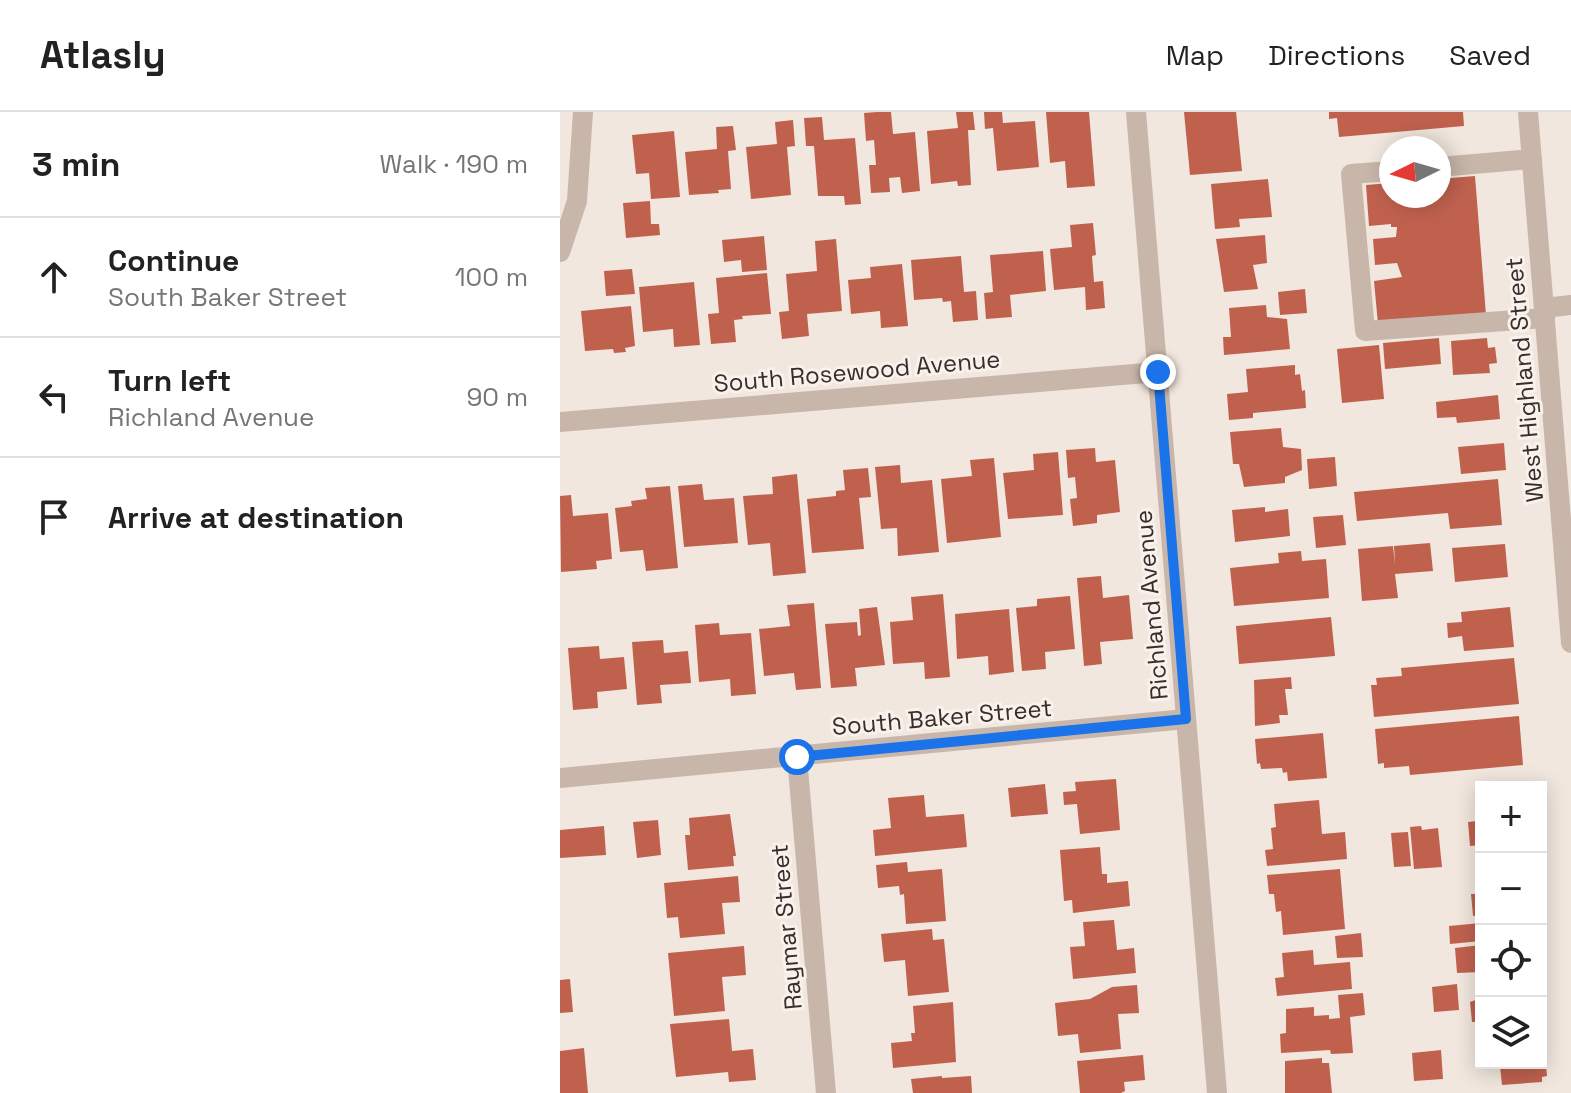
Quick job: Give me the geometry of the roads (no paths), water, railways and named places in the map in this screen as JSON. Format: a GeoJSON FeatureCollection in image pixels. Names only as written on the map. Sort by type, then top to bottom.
{"type":"FeatureCollection","features":[{"type":"Feature","properties":{"kind":"street","name":"Richland Avenue"},"geometry":{"type":"LineString","coordinates":[[1136,112],[1217,1093]]}},
{"type":"Feature","properties":{"kind":"street","name":"West Highland Street"},"geometry":{"type":"LineString","coordinates":[[1528,112],[1544,313],[1561,400],[1571,643]]}},
{"type":"Feature","properties":{"kind":"street"},"geometry":{"type":"LineString","coordinates":[[560,252],[577,201],[582,113]]}},
{"type":"Feature","properties":{"kind":"street"},"geometry":{"type":"LineString","coordinates":[[1451,166],[1532,159]]}},
{"type":"Feature","properties":{"kind":"street"},"geometry":{"type":"LineString","coordinates":[[1379,172],[1351,174],[1365,331],[1544,313],[1571,305]]}},
{"type":"Feature","properties":{"kind":"street","name":"South Rosewood Avenue"},"geometry":{"type":"LineString","coordinates":[[560,422],[1158,372]]}},
{"type":"Feature","properties":{"kind":"street","name":"South Baker Street"},"geometry":{"type":"LineString","coordinates":[[560,778],[1186,719]]}},
{"type":"Feature","properties":{"kind":"street","name":"Raymar Street"},"geometry":{"type":"LineString","coordinates":[[797,757],[826,1093]]}}]}
